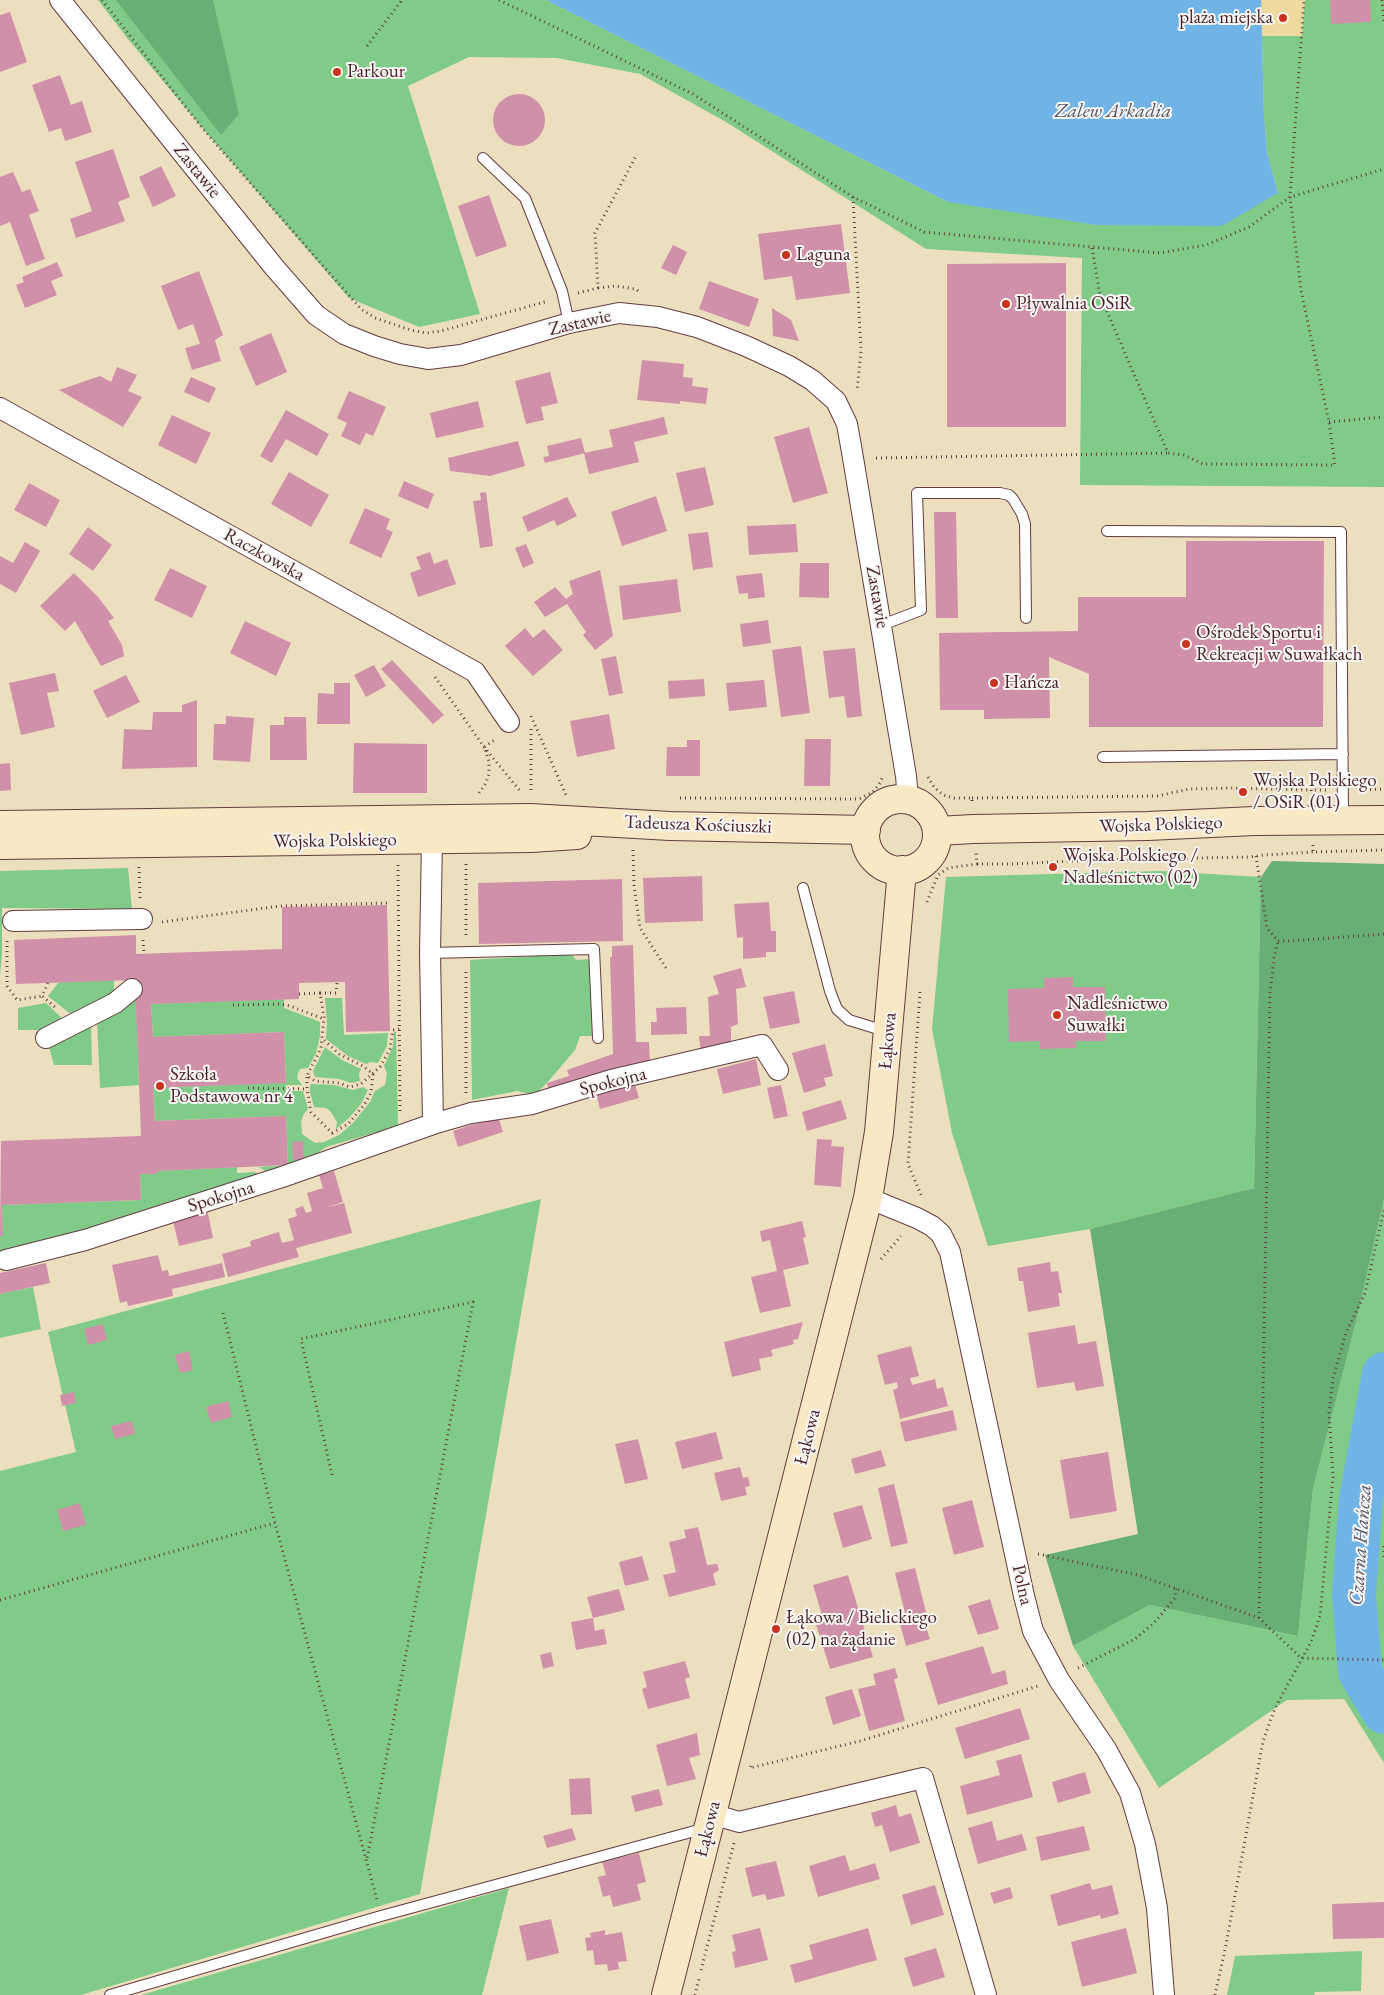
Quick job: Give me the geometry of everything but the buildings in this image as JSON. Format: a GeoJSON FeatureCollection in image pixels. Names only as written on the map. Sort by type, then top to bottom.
{"type":"FeatureCollection","features":[{"type":"Feature","properties":{"kind":"street","name":"Zastawie"},"geometry":{"type":"LineString","coordinates":[[60,0],[274,267],[316,315],[344,334],[400,354],[428,359],[461,355],[569,323],[619,313],[658,317],[696,327],[746,346],[789,366],[812,380],[836,402],[847,424],[882,625],[907,787]]}},
{"type":"Feature","properties":{"kind":"street","name":"Raczkowska"},"geometry":{"type":"LineString","coordinates":[[0,408],[475,672],[510,726]]}},
{"type":"Feature","properties":{"kind":"street"},"geometry":{"type":"LineString","coordinates":[[907,787],[919,803],[929,811],[935,822],[938,831],[936,846],[930,857],[921,865],[910,870],[886,868],[870,852],[866,841],[866,830],[869,819],[875,810],[884,802],[895,799],[907,787]]}},
{"type":"Feature","properties":{"kind":"street","name":"Wojska Polskiego"},"geometry":{"type":"LineString","coordinates":[[0,825],[528,807]]}},
{"type":"Feature","properties":{"kind":"street","name":"Tadeusza Kościuszki"},"geometry":{"type":"LineString","coordinates":[[528,807],[670,826],[866,830]]}},
{"type":"Feature","properties":{"kind":"street","name":"Wojska Polskiego"},"geometry":{"type":"LineString","coordinates":[[938,831],[1254,821],[1384,820]]}},
{"type":"Feature","properties":{"kind":"street","name":"Wojska Polskiego"},"geometry":{"type":"LineString","coordinates":[[0,845],[542,838],[670,826]]}},
{"type":"Feature","properties":{"kind":"street"},"geometry":{"type":"LineString","coordinates":[[432,839],[430,953],[433,1124]]}},
{"type":"Feature","properties":{"kind":"street","name":"Łąkowa"},"geometry":{"type":"LineString","coordinates":[[666,1995],[868,1198],[879,1132],[902,870]]}},
{"type":"Feature","properties":{"kind":"street"},"geometry":{"type":"LineString","coordinates":[[10,930],[148,921]]}},
{"type":"Feature","properties":{"kind":"street"},"geometry":{"type":"LineString","coordinates":[[46,1038],[115,1003],[132,989]]}},
{"type":"Feature","properties":{"kind":"street","name":"Spokojna"},"geometry":{"type":"LineString","coordinates":[[6,1260],[85,1240],[273,1180],[433,1124],[471,1113],[532,1104],[611,1080],[762,1044],[778,1070]]}},
{"type":"Feature","properties":{"kind":"street","name":"Polna"},"geometry":{"type":"LineString","coordinates":[[868,1198],[932,1226],[941,1234],[950,1252],[1033,1631],[1066,1675],[1130,1793],[1146,1844],[1157,1908],[1164,1995]]}},
{"type":"Feature","properties":{"kind":"street"},"geometry":{"type":"LineString","coordinates":[[710,1820],[739,1822],[924,1778],[986,1995]]}},
{"type":"Feature","properties":{"kind":"lane"},"geometry":{"type":"LineString","coordinates":[[483,158],[525,198],[564,296],[569,323]]}},
{"type":"Feature","properties":{"kind":"lane"},"geometry":{"type":"LineString","coordinates":[[882,625],[921,610],[917,493],[1000,493],[1009,495],[1013,499],[1022,514],[1025,524],[1026,618]]}},
{"type":"Feature","properties":{"kind":"lane"},"geometry":{"type":"LineString","coordinates":[[1107,531],[1341,532],[1343,820]]}},
{"type":"Feature","properties":{"kind":"lane"},"geometry":{"type":"LineString","coordinates":[[1102,757],[1342,754]]}},
{"type":"Feature","properties":{"kind":"lane"},"geometry":{"type":"LineString","coordinates":[[803,888],[830,991],[837,1010],[849,1020],[889,1032]]}},
{"type":"Feature","properties":{"kind":"lane"},"geometry":{"type":"LineString","coordinates":[[430,953],[594,949],[598,1038]]}},
{"type":"Feature","properties":{"kind":"lane"},"geometry":{"type":"LineString","coordinates":[[110,1995],[710,1820]]}},
{"type":"Feature","properties":{"kind":"path"},"geometry":{"type":"LineString","coordinates":[[102,0],[203,129],[361,309],[375,318],[411,330],[426,333],[441,331],[598,288],[595,233],[637,154]]}},
{"type":"Feature","properties":{"kind":"path"},"geometry":{"type":"LineString","coordinates":[[367,46],[402,0]]}},
{"type":"Feature","properties":{"kind":"path"},"geometry":{"type":"LineString","coordinates":[[499,0],[693,94],[852,197],[924,232],[1160,253],[1206,245],[1249,227],[1290,197],[1384,169]]}},
{"type":"Feature","properties":{"kind":"path"},"geometry":{"type":"LineString","coordinates":[[871,458],[1168,453],[1184,455],[1203,464],[1335,465],[1301,290],[1290,197],[1304,0]]}},
{"type":"Feature","properties":{"kind":"path"},"geometry":{"type":"LineString","coordinates":[[1382,0],[1384,22]]}},
{"type":"Feature","properties":{"kind":"path"},"geometry":{"type":"LineString","coordinates":[[852,197],[861,351],[856,393]]}},
{"type":"Feature","properties":{"kind":"path"},"geometry":{"type":"LineString","coordinates":[[1092,248],[1100,295],[1168,453]]}},
{"type":"Feature","properties":{"kind":"path"},"geometry":{"type":"LineString","coordinates":[[1328,422],[1384,417]]}},
{"type":"Feature","properties":{"kind":"path"},"geometry":{"type":"LineString","coordinates":[[434,675],[528,807]]}},
{"type":"Feature","properties":{"kind":"path"},"geometry":{"type":"LineString","coordinates":[[484,747],[510,726],[530,715],[570,802]]}},
{"type":"Feature","properties":{"kind":"path"},"geometry":{"type":"LineString","coordinates":[[476,798],[489,774],[489,761],[484,747]]}},
{"type":"Feature","properties":{"kind":"path"},"geometry":{"type":"LineString","coordinates":[[678,798],[859,799],[873,792],[883,775],[907,787]]}},
{"type":"Feature","properties":{"kind":"path"},"geometry":{"type":"LineString","coordinates":[[972,798],[1157,796],[1190,789],[1214,788],[1311,790]]}},
{"type":"Feature","properties":{"kind":"path"},"geometry":{"type":"LineString","coordinates":[[632,830],[634,885],[640,928],[668,971]]}},
{"type":"Feature","properties":{"kind":"path"},"geometry":{"type":"LineString","coordinates":[[977,864],[1256,856],[1314,852]]}},
{"type":"Feature","properties":{"kind":"path"},"geometry":{"type":"LineString","coordinates":[[1256,856],[1267,928],[1278,941],[1384,934]]}},
{"type":"Feature","properties":{"kind":"path"},"geometry":{"type":"LineString","coordinates":[[466,861],[466,939]]}},
{"type":"Feature","properties":{"kind":"path"},"geometry":{"type":"LineString","coordinates":[[398,862],[400,1115]]}},
{"type":"Feature","properties":{"kind":"path"},"geometry":{"type":"LineString","coordinates":[[148,921],[280,906],[388,903]]}},
{"type":"Feature","properties":{"kind":"path"},"geometry":{"type":"LineString","coordinates":[[10,930],[7,986],[17,1000],[42,996]]}},
{"type":"Feature","properties":{"kind":"path"},"geometry":{"type":"LineString","coordinates":[[1259,1618],[1270,994],[1278,941]]}},
{"type":"Feature","properties":{"kind":"path"},"geometry":{"type":"LineString","coordinates":[[466,968],[466,1094]]}},
{"type":"Feature","properties":{"kind":"path"},"geometry":{"type":"LineString","coordinates":[[299,994],[336,993],[337,982]]}},
{"type":"Feature","properties":{"kind":"path"},"geometry":{"type":"LineString","coordinates":[[42,996],[48,983]]}},
{"type":"Feature","properties":{"kind":"path"},"geometry":{"type":"LineString","coordinates":[[879,1266],[882,1257],[899,1237],[909,1233],[924,1201],[908,1164],[920,983]]}},
{"type":"Feature","properties":{"kind":"path"},"geometry":{"type":"LineString","coordinates":[[320,993],[324,1019],[321,1048],[307,1076],[311,1112],[332,1133],[348,1124],[364,1105],[372,1088],[373,1074]]}},
{"type":"Feature","properties":{"kind":"path"},"geometry":{"type":"LineString","coordinates":[[42,996],[74,1024]]}},
{"type":"Feature","properties":{"kind":"path"},"geometry":{"type":"LineString","coordinates":[[233,1005],[280,1004],[324,1019]]}},
{"type":"Feature","properties":{"kind":"path"},"geometry":{"type":"LineString","coordinates":[[307,1076],[315,1081],[338,1083],[350,1087],[361,1084],[380,1067],[390,1049],[393,1030],[400,1029]]}},
{"type":"Feature","properties":{"kind":"path"},"geometry":{"type":"LineString","coordinates":[[322,1039],[339,1054],[363,1066],[373,1074]]}},
{"type":"Feature","properties":{"kind":"path"},"geometry":{"type":"LineString","coordinates":[[248,1088],[307,1089]]}},
{"type":"Feature","properties":{"kind":"path"},"geometry":{"type":"LineString","coordinates":[[1215,1995],[1263,1741],[1275,1708],[1311,1642],[1320,1616],[1332,1477],[1329,1412],[1333,1378],[1346,1333],[1365,1292],[1384,1210]]}},
{"type":"Feature","properties":{"kind":"path"},"geometry":{"type":"LineString","coordinates":[[332,1475],[301,1339],[473,1302],[367,1858]]}},
{"type":"Feature","properties":{"kind":"path"},"geometry":{"type":"LineString","coordinates":[[223,1313],[275,1523],[367,1858],[381,1916]]}},
{"type":"Feature","properties":{"kind":"path"},"geometry":{"type":"LineString","coordinates":[[0,1600],[275,1523]]}},
{"type":"Feature","properties":{"kind":"path"},"geometry":{"type":"LineString","coordinates":[[1384,1546],[1384,1558]]}},
{"type":"Feature","properties":{"kind":"path"},"geometry":{"type":"LineString","coordinates":[[1030,1552],[1138,1575],[1259,1618],[1301,1658],[1384,1660]]}},
{"type":"Feature","properties":{"kind":"path"},"geometry":{"type":"LineString","coordinates":[[750,1768],[860,1741],[1066,1675],[1135,1639],[1154,1623],[1175,1598],[1176,1588]]}},
{"type":"Feature","properties":{"kind":"path"},"geometry":{"type":"LineString","coordinates":[[748,1777],[753,1759]]}},
{"type":"Feature","properties":{"kind":"path"},"geometry":{"type":"LineString","coordinates":[[695,1995],[739,1822]]}},
{"type":"Feature","properties":{"kind":"green space"},"geometry":{"type":"Polygon","coordinates":[[[98,0],[546,0],[948,202],[1278,193],[1267,152],[1264,115],[1261,0],[1384,0],[1384,487],[1080,485],[1082,258],[926,249],[726,122],[640,74],[557,58],[469,57],[408,86],[480,314],[419,327],[349,298],[203,129],[98,0]]]}},
{"type":"Feature","properties":{"kind":"green space"},"geometry":{"type":"Polygon","coordinates":[[[116,0],[213,0],[239,114],[221,135],[116,0]]]}},
{"type":"Feature","properties":{"kind":"green space"},"geometry":{"type":"Polygon","coordinates":[[[1272,861],[1384,864],[1384,1199],[1357,1318],[1313,1489],[1298,1636],[1150,1605],[1073,1646],[1045,1555],[1138,1534],[1090,1229],[1254,1188],[1261,877],[1272,861]]]}},
{"type":"Feature","properties":{"kind":"green space"},"geometry":{"type":"Polygon","coordinates":[[[128,868],[132,909],[2,908],[0,976],[0,871],[128,868]]]}},
{"type":"Feature","properties":{"kind":"green space"},"geometry":{"type":"Polygon","coordinates":[[[1160,871],[1261,877],[1254,1188],[1090,1229],[988,1246],[952,1133],[932,1029],[946,877],[1160,871]]]}},
{"type":"Feature","properties":{"kind":"green space"},"geometry":{"type":"Polygon","coordinates":[[[571,954],[576,960],[590,959],[592,1036],[580,1036],[575,1050],[547,1083],[534,1095],[517,1091],[472,1100],[470,960],[571,954]]]}},
{"type":"Feature","properties":{"kind":"green space"},"geometry":{"type":"Polygon","coordinates":[[[114,980],[114,995],[73,1016],[48,996],[59,982],[114,980]]]}},
{"type":"Feature","properties":{"kind":"green space"},"geometry":{"type":"Polygon","coordinates":[[[136,998],[139,1085],[100,1088],[97,1019],[136,998]]]}},
{"type":"Feature","properties":{"kind":"green space"},"geometry":{"type":"Polygon","coordinates":[[[325,998],[342,998],[344,1035],[388,1033],[387,1046],[378,1063],[371,1062],[366,1064],[348,1056],[326,1039],[325,998]]]}},
{"type":"Feature","properties":{"kind":"green space"},"geometry":{"type":"Polygon","coordinates":[[[284,999],[284,1008],[320,1022],[320,1036],[316,1053],[308,1068],[300,1069],[298,1073],[297,1078],[302,1085],[286,1085],[286,1091],[303,1091],[308,1109],[301,1121],[302,1134],[315,1143],[324,1142],[339,1135],[353,1123],[370,1102],[375,1091],[385,1085],[387,1073],[384,1066],[393,1046],[394,1032],[396,1032],[398,1126],[326,1147],[302,1164],[268,1173],[259,1167],[288,1165],[286,1116],[155,1121],[153,1088],[286,1082],[284,1032],[153,1037],[151,1004],[284,999]]]}},
{"type":"Feature","properties":{"kind":"green space"},"geometry":{"type":"Polygon","coordinates":[[[46,1003],[65,1021],[46,1030],[18,1030],[18,1008],[46,1003]]]}},
{"type":"Feature","properties":{"kind":"green space"},"geometry":{"type":"Polygon","coordinates":[[[91,1025],[92,1065],[54,1065],[48,1044],[91,1025]]]}},
{"type":"Feature","properties":{"kind":"green space"},"geometry":{"type":"Polygon","coordinates":[[[325,1047],[342,1060],[361,1069],[359,1074],[360,1081],[351,1083],[339,1079],[315,1077],[313,1071],[325,1047]]]}},
{"type":"Feature","properties":{"kind":"green space"},"geometry":{"type":"Polygon","coordinates":[[[310,1085],[334,1085],[353,1090],[363,1087],[368,1090],[361,1104],[336,1129],[337,1122],[331,1112],[326,1108],[314,1107],[310,1092],[310,1085]]]}},
{"type":"Feature","properties":{"kind":"green space"},"geometry":{"type":"Polygon","coordinates":[[[237,1167],[237,1173],[255,1172],[261,1177],[45,1242],[0,1252],[0,1236],[3,1236],[2,1205],[141,1200],[140,1174],[156,1174],[157,1171],[237,1167]]]}},
{"type":"Feature","properties":{"kind":"green space"},"geometry":{"type":"Polygon","coordinates":[[[541,1199],[420,1894],[81,1995],[0,1995],[0,1471],[76,1452],[48,1332],[541,1199]]]}},
{"type":"Feature","properties":{"kind":"green space"},"geometry":{"type":"Polygon","coordinates":[[[1384,1199],[1384,1763],[1344,1699],[1287,1700],[1159,1788],[1073,1646],[1150,1605],[1298,1636],[1313,1489],[1357,1318],[1384,1199]]]}},
{"type":"Feature","properties":{"kind":"green space"},"geometry":{"type":"Polygon","coordinates":[[[33,1287],[41,1329],[0,1338],[0,1294],[33,1287]]]}},
{"type":"Feature","properties":{"kind":"green space"},"geometry":{"type":"Polygon","coordinates":[[[509,1888],[482,1995],[141,1995],[509,1888]]]}},
{"type":"Feature","properties":{"kind":"green space"},"geometry":{"type":"Polygon","coordinates":[[[1362,1951],[1361,1991],[1315,1992],[1314,1995],[1227,1995],[1235,1956],[1362,1951]]]}},
{"type":"Feature","properties":{"kind":"sand","name":"plaża miejska"},"geometry":{"type":"Polygon","coordinates":[[[1261,0],[1305,0],[1302,36],[1262,36],[1261,0]]]}},
{"type":"Feature","properties":{"kind":"water","name":"Zalew Arkadia"},"geometry":{"type":"Polygon","coordinates":[[[546,0],[1261,0],[1264,115],[1267,152],[1278,193],[1222,226],[1096,225],[948,202],[546,0]]]}},
{"type":"Feature","properties":{"kind":"waterway","name":"Czarna Hańcza"},"geometry":{"type":"LineString","coordinates":[[1384,1374],[1361,1499],[1354,1594],[1360,1672],[1384,1712]]}},
{"type":"Feature","properties":{"kind":"place","name":"plaża miejska"},"geometry":{"type":"Point","coordinates":[1283,18]}},
{"type":"Feature","properties":{"kind":"place","name":"Parkour"},"geometry":{"type":"Point","coordinates":[337,72]}},
{"type":"Feature","properties":{"kind":"place","name":"Laguna"},"geometry":{"type":"Point","coordinates":[786,255]}},
{"type":"Feature","properties":{"kind":"place","name":"Pływalnia OSiR"},"geometry":{"type":"Point","coordinates":[1006,304]}},
{"type":"Feature","properties":{"kind":"place","name":"Ośrodek Sportu i Rekreacji w Suwałkach"},"geometry":{"type":"Point","coordinates":[1186,644]}},
{"type":"Feature","properties":{"kind":"place","name":"Hańcza"},"geometry":{"type":"Point","coordinates":[994,683]}},
{"type":"Feature","properties":{"kind":"place","name":"Wojska Polskiego / OSiR (01)"},"geometry":{"type":"Point","coordinates":[1243,792]}},
{"type":"Feature","properties":{"kind":"place","name":"Wojska Polskiego / Nadleśnictwo (02)"},"geometry":{"type":"Point","coordinates":[1053,867]}},
{"type":"Feature","properties":{"kind":"place","name":"Nadleśnictwo Suwałki"},"geometry":{"type":"Point","coordinates":[1057,1015]}},
{"type":"Feature","properties":{"kind":"place","name":"Szkoła Podstawowa nr 4"},"geometry":{"type":"Point","coordinates":[160,1086]}},
{"type":"Feature","properties":{"kind":"place","name":"Łąkowa / Bielickiego (02) na żądanie"},"geometry":{"type":"Point","coordinates":[776,1629]}}]}
